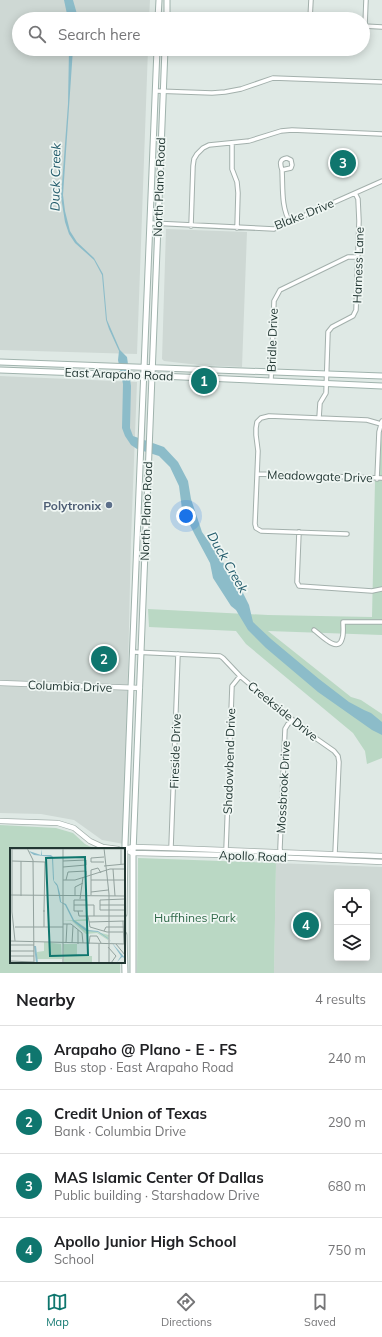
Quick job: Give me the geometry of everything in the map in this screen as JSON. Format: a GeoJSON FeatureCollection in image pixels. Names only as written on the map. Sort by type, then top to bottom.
{"type":"FeatureCollection","features":[{"type":"Feature","properties":{"kind":"main road"},"geometry":{"type":"LineString","coordinates":[[158,12],[159,0]]}},
{"type":"Feature","properties":{"kind":"main road"},"geometry":{"type":"LineString","coordinates":[[166,12],[167,0]]}},
{"type":"Feature","properties":{"kind":"main road","name":"North Plano Road"},"geometry":{"type":"LineString","coordinates":[[125,849],[157,56]]}},
{"type":"Feature","properties":{"kind":"main road","name":"North Plano Road"},"geometry":{"type":"LineString","coordinates":[[133,973],[133,850],[165,56]]}},
{"type":"Feature","properties":{"kind":"main road"},"geometry":{"type":"LineString","coordinates":[[154,150],[160,150]]}},
{"type":"Feature","properties":{"kind":"main road","name":"East Arapaho Road"},"geometry":{"type":"LineString","coordinates":[[0,362],[382,376]]}},
{"type":"Feature","properties":{"kind":"main road","name":"East Arapaho Road"},"geometry":{"type":"LineString","coordinates":[[0,370],[382,386]]}},
{"type":"Feature","properties":{"kind":"main road"},"geometry":{"type":"LineString","coordinates":[[362,375],[370,385]]}},
{"type":"Feature","properties":{"kind":"main road"},"geometry":{"type":"LineString","coordinates":[[135,606],[143,607]]}},
{"type":"Feature","properties":{"kind":"main road"},"geometry":{"type":"LineString","coordinates":[[128,776],[136,777]]}},
{"type":"Feature","properties":{"kind":"street"},"geometry":{"type":"LineString","coordinates":[[310,12],[311,0]]}},
{"type":"Feature","properties":{"kind":"street"},"geometry":{"type":"LineString","coordinates":[[365,12],[366,0]]}},
{"type":"Feature","properties":{"kind":"street"},"geometry":{"type":"LineString","coordinates":[[370,26],[382,27]]}},
{"type":"Feature","properties":{"kind":"street"},"geometry":{"type":"LineString","coordinates":[[156,91],[225,92],[241,89],[273,78],[382,82]]}},
{"type":"Feature","properties":{"kind":"street"},"geometry":{"type":"LineString","coordinates":[[191,226],[194,158],[203,148],[249,141],[281,131],[292,130],[382,134]]}},
{"type":"Feature","properties":{"kind":"street"},"geometry":{"type":"LineString","coordinates":[[232,144],[232,169],[237,182],[238,193],[238,228]]}},
{"type":"Feature","properties":{"kind":"street"},"geometry":{"type":"LineString","coordinates":[[282,170],[284,207],[286,217],[290,222]]}},
{"type":"Feature","properties":{"kind":"street","name":"Blake Drive"},"geometry":{"type":"LineString","coordinates":[[151,223],[238,228],[274,228],[382,181]]}},
{"type":"Feature","properties":{"kind":"street","name":"Harness Lane"},"geometry":{"type":"LineString","coordinates":[[319,418],[320,403],[326,393],[328,332],[332,327],[353,316],[356,310],[359,206],[355,193]]}},
{"type":"Feature","properties":{"kind":"street","name":"Bridle Drive"},"geometry":{"type":"LineString","coordinates":[[271,381],[274,301],[280,290],[348,257],[358,257]]}},
{"type":"Feature","properties":{"kind":"street"},"geometry":{"type":"LineString","coordinates":[[347,534],[261,531],[256,528],[258,451],[256,428],[258,422],[261,418],[269,416],[367,420],[381,423],[376,479]]}},
{"type":"Feature","properties":{"kind":"street","name":"Meadowgate Drive"},"geometry":{"type":"LineString","coordinates":[[257,474],[382,478]]}},
{"type":"Feature","properties":{"kind":"street"},"geometry":{"type":"LineString","coordinates":[[299,532],[297,582],[299,586],[372,591],[382,589]]}},
{"type":"Feature","properties":{"kind":"street"},"geometry":{"type":"LineString","coordinates":[[314,630],[331,643],[336,644],[340,643],[342,640],[343,622],[382,622]]}},
{"type":"Feature","properties":{"kind":"street","name":"Creekside Drive"},"geometry":{"type":"LineString","coordinates":[[133,652],[220,656],[240,676],[314,737],[334,751],[338,756],[335,854]]}},
{"type":"Feature","properties":{"kind":"street","name":"Fireside Drive"},"geometry":{"type":"LineString","coordinates":[[171,848],[178,654]]}},
{"type":"Feature","properties":{"kind":"street","name":"Shadowbend Drive"},"geometry":{"type":"LineString","coordinates":[[226,850],[232,686],[240,676]]}},
{"type":"Feature","properties":{"kind":"street","name":"Columbia Drive"},"geometry":{"type":"LineString","coordinates":[[0,683],[140,688]]}},
{"type":"Feature","properties":{"kind":"street","name":"Mossbrook Drive"},"geometry":{"type":"LineString","coordinates":[[281,857],[285,729],[293,720]]}},
{"type":"Feature","properties":{"kind":"street"},"geometry":{"type":"LineString","coordinates":[[0,821],[58,823],[74,828],[90,841],[102,847],[110,848]]}},
{"type":"Feature","properties":{"kind":"street","name":"Apollo Road"},"geometry":{"type":"LineString","coordinates":[[133,850],[171,848],[382,856]]}},
{"type":"Feature","properties":{"kind":"street","name":"Apollo Road"},"geometry":{"type":"LineString","coordinates":[[125,849],[382,862]]}},
{"type":"Feature","properties":{"kind":"shaded area"},"geometry":{"type":"Polygon","coordinates":[[[0,0],[150,0],[149,12],[12,12],[12,56],[148,56],[137,354],[0,350],[0,0]]]}},
{"type":"Feature","properties":{"kind":"shaded area"},"geometry":{"type":"Polygon","coordinates":[[[166,229],[247,232],[242,367],[199,365],[164,361],[162,359],[166,229]]]}},
{"type":"Feature","properties":{"kind":"shaded area"},"geometry":{"type":"Polygon","coordinates":[[[0,376],[137,382],[131,540],[124,844],[102,840],[74,820],[41,814],[0,813],[0,376]]]}},
{"type":"Feature","properties":{"kind":"shaded area"},"geometry":{"type":"Polygon","coordinates":[[[276,863],[382,867],[382,973],[274,973],[276,863]]]}},
{"type":"Feature","properties":{"kind":"green space"},"geometry":{"type":"Polygon","coordinates":[[[382,427],[382,635],[268,631],[351,697],[361,700],[382,714],[382,758],[367,764],[365,751],[353,733],[246,644],[236,631],[149,627],[148,609],[268,615],[372,617],[375,481],[379,481],[382,427]]]}},
{"type":"Feature","properties":{"kind":"green space"},"geometry":{"type":"Polygon","coordinates":[[[0,825],[56,828],[73,833],[85,844],[93,848],[10,848],[10,963],[120,963],[120,973],[0,973],[0,825]]]}},
{"type":"Feature","properties":{"kind":"green space","name":"Huffhines Park"},"geometry":{"type":"Polygon","coordinates":[[[138,858],[276,863],[274,973],[137,973],[138,858]]]}},
{"type":"Feature","properties":{"kind":"water"},"geometry":{"type":"Polygon","coordinates":[[[64,0],[73,0],[76,12],[67,12],[64,0]]]}},
{"type":"Feature","properties":{"kind":"water"},"geometry":{"type":"Polygon","coordinates":[[[69,56],[73,56],[63,195],[65,211],[70,231],[77,242],[94,258],[103,274],[107,320],[120,350],[127,357],[131,386],[130,428],[133,436],[164,447],[178,462],[188,481],[191,499],[202,532],[240,587],[249,605],[253,622],[319,679],[349,702],[371,713],[382,722],[382,735],[372,730],[318,692],[266,648],[248,630],[236,610],[231,606],[213,578],[210,563],[182,509],[179,486],[170,467],[159,456],[137,449],[131,445],[125,436],[122,428],[123,384],[118,360],[119,351],[106,320],[102,275],[94,260],[75,243],[69,234],[65,222],[61,197],[68,104],[69,56]]]}},
{"type":"Feature","properties":{"kind":"place","name":"MAS Islamic Center Of Dallas"},"geometry":{"type":"Point","coordinates":[343,163]}},
{"type":"Feature","properties":{"kind":"place","name":"Arapaho @ Plano - E - FS"},"geometry":{"type":"Point","coordinates":[204,381]}},
{"type":"Feature","properties":{"kind":"place","name":"Polytronix"},"geometry":{"type":"Point","coordinates":[109,505]}},
{"type":"Feature","properties":{"kind":"place","name":"Credit Union of Texas"},"geometry":{"type":"Point","coordinates":[104,659]}},
{"type":"Feature","properties":{"kind":"place","name":"Apollo Junior High School"},"geometry":{"type":"Point","coordinates":[306,925]}},
{"type":"Feature","properties":{"kind":"water label","name":"Duck Creek"},"geometry":{"type":"Point","coordinates":[55,177]}},
{"type":"Feature","properties":{"kind":"water label","name":"Duck Creek"},"geometry":{"type":"Point","coordinates":[228,562]}}]}
